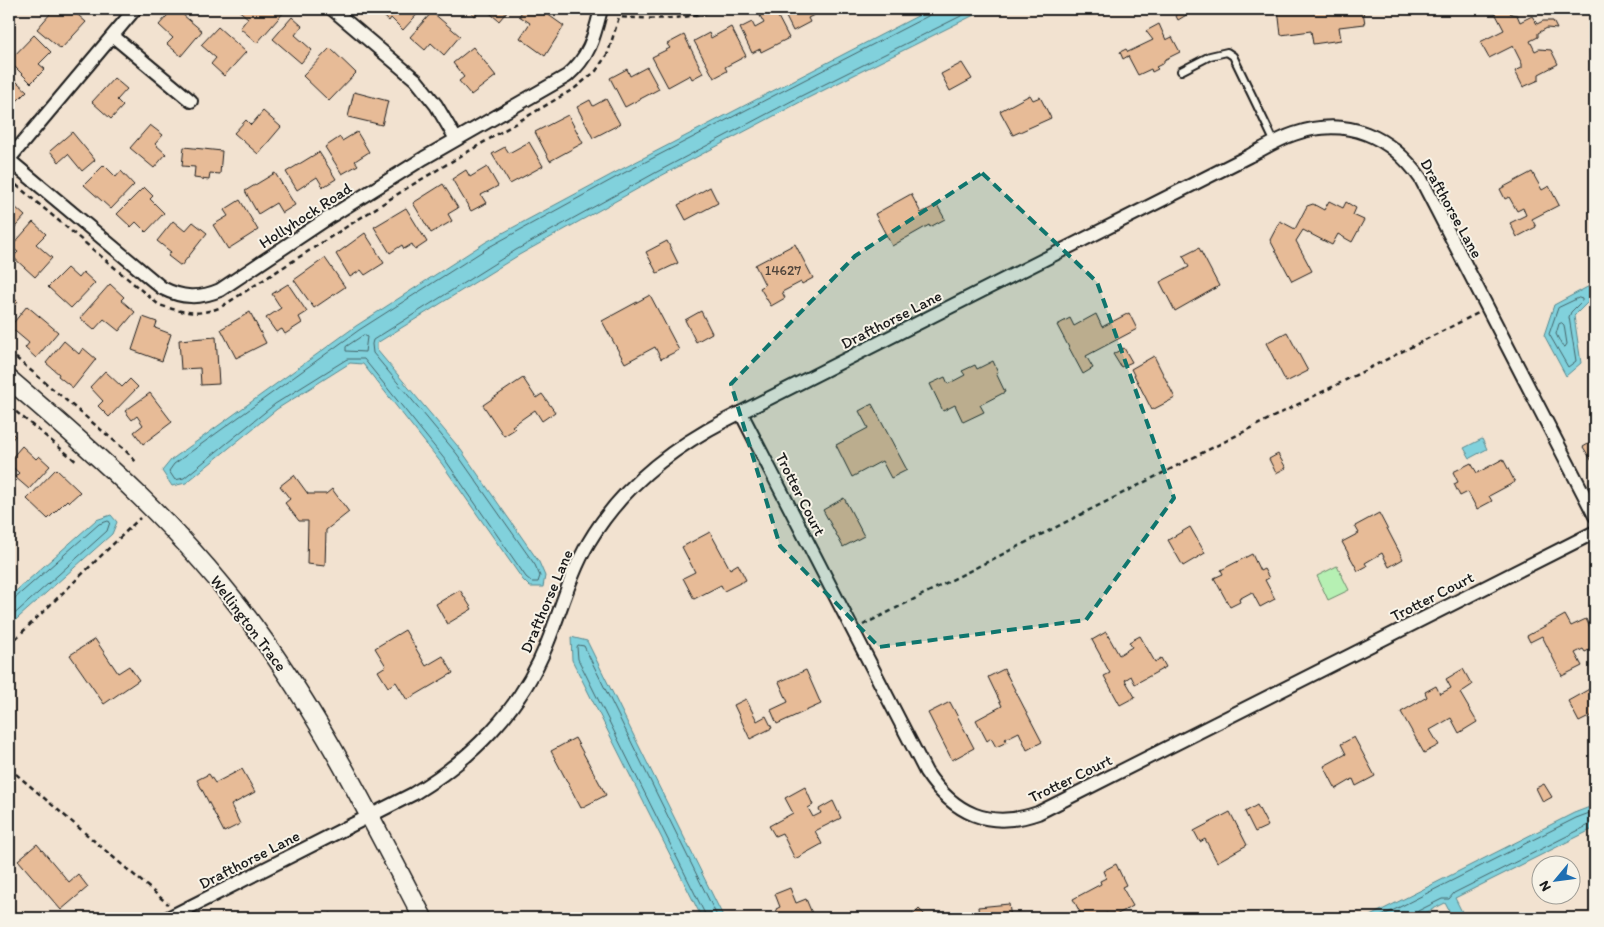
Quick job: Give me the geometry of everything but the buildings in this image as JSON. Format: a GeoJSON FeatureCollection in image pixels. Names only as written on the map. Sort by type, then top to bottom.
{"type":"FeatureCollection","features":[{"type":"Feature","properties":{"kind":"street"},"geometry":{"type":"LineString","coordinates":[[9,159],[136,9]]}},
{"type":"Feature","properties":{"kind":"street"},"geometry":{"type":"LineString","coordinates":[[332,9],[416,80],[436,104],[456,139]]}},
{"type":"Feature","properties":{"kind":"street","name":"Hollyhock Road"},"geometry":{"type":"LineString","coordinates":[[9,159],[154,282],[171,292],[191,297],[211,294],[220,290],[328,218],[456,139],[567,76],[574,70],[590,48],[601,9]]}},
{"type":"Feature","properties":{"kind":"street"},"geometry":{"type":"LineString","coordinates":[[113,36],[190,101]]}},
{"type":"Feature","properties":{"kind":"street","name":"Drafthorse Lane"},"geometry":{"type":"LineString","coordinates":[[173,916],[433,782],[485,740],[500,723],[531,677],[546,646],[573,573],[588,543],[619,500],[642,476],[668,454],[706,430],[1292,134],[1309,129],[1326,127],[1361,131],[1392,147],[1412,165],[1421,179],[1595,516]]}},
{"type":"Feature","properties":{"kind":"street","name":"Wellington Trace"},"geometry":{"type":"LineString","coordinates":[[9,380],[129,484],[170,526],[218,580],[292,680],[320,724],[422,918]]}},
{"type":"Feature","properties":{"kind":"street","name":"Trotter Court"},"geometry":{"type":"LineString","coordinates":[[741,413],[926,772],[938,789],[952,803],[974,814],[999,820],[1019,819],[1038,813],[1595,532]]}},
{"type":"Feature","properties":{"kind":"lane"},"geometry":{"type":"LineString","coordinates":[[1181,72],[1210,56],[1227,52],[1233,56],[1275,143]]}},
{"type":"Feature","properties":{"kind":"path"},"geometry":{"type":"LineString","coordinates":[[853,630],[1488,308]]}},
{"type":"Feature","properties":{"kind":"path"},"geometry":{"type":"LineString","coordinates":[[9,352],[125,450],[137,464]]}},
{"type":"Feature","properties":{"kind":"path"},"geometry":{"type":"LineString","coordinates":[[9,406],[77,462]]}},
{"type":"Feature","properties":{"kind":"path"},"geometry":{"type":"LineString","coordinates":[[9,645],[140,518]]}},
{"type":"Feature","properties":{"kind":"path"},"geometry":{"type":"LineString","coordinates":[[9,768],[173,916]]}},
{"type":"Feature","properties":{"kind":"highlighted area"},"geometry":{"type":"Polygon","coordinates":[[[982,173],[1097,282],[1174,498],[1086,620],[879,647],[780,546],[731,384],[855,256],[982,173]]]}},
{"type":"Feature","properties":{"kind":"green space"},"geometry":{"type":"Polygon","coordinates":[[[1337,566],[1349,590],[1328,600],[1317,576],[1337,566]]]}},
{"type":"Feature","properties":{"kind":"water"},"geometry":{"type":"Polygon","coordinates":[[[931,9],[986,9],[804,100],[657,178],[519,255],[377,343],[377,350],[461,450],[539,562],[545,576],[543,587],[530,587],[523,580],[442,464],[363,364],[350,363],[277,409],[186,483],[172,486],[162,471],[171,460],[356,326],[486,242],[622,169],[931,9]]]}},
{"type":"Feature","properties":{"kind":"water"},"geometry":{"type":"Polygon","coordinates":[[[1595,283],[1595,295],[1574,316],[1581,363],[1566,376],[1544,335],[1554,305],[1595,283]]]}},
{"type":"Feature","properties":{"kind":"water"},"geometry":{"type":"Polygon","coordinates":[[[1482,439],[1487,449],[1470,458],[1464,448],[1482,439]]]}},
{"type":"Feature","properties":{"kind":"water"},"geometry":{"type":"Polygon","coordinates":[[[111,515],[117,522],[112,534],[9,626],[9,597],[96,520],[111,515]]]}},
{"type":"Feature","properties":{"kind":"water"},"geometry":{"type":"Polygon","coordinates":[[[571,637],[587,641],[724,918],[702,918],[572,660],[571,637]]]}},
{"type":"Feature","properties":{"kind":"water"},"geometry":{"type":"Polygon","coordinates":[[[1595,805],[1595,828],[1543,854],[1532,854],[1532,860],[1455,898],[1465,918],[1453,918],[1445,903],[1415,918],[1366,918],[1574,813],[1595,805]]]}}]}
